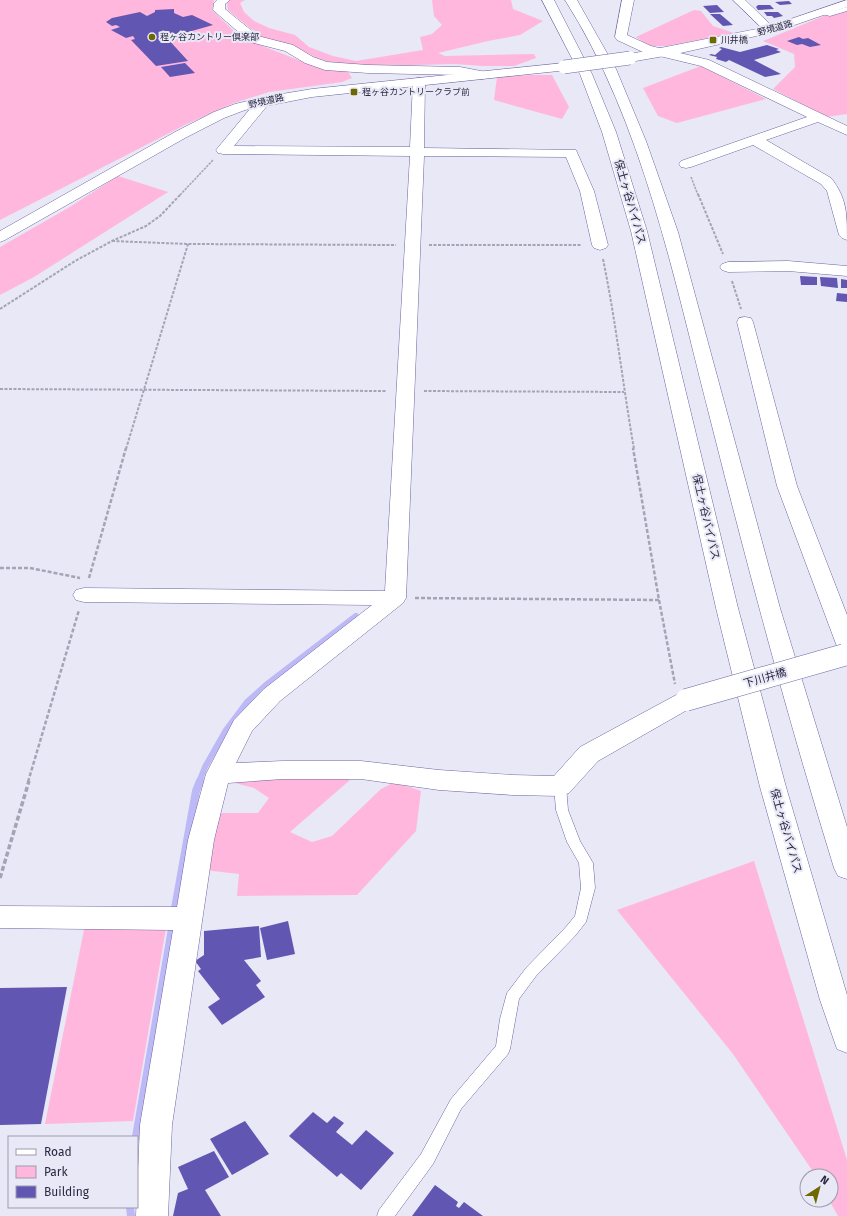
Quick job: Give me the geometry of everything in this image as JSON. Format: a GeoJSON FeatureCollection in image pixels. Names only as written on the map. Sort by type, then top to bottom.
{"type":"FeatureCollection","features":[{"type":"Feature","properties":{"kind":"main road"},"geometry":{"type":"LineString","coordinates":[[224,0],[220,3],[219,10],[254,39],[289,48],[318,64],[335,67],[368,69],[460,71],[482,75]]}},
{"type":"Feature","properties":{"kind":"main road","name":"保土ヶ谷バイパス"},"geometry":{"type":"LineString","coordinates":[[548,0],[586,74],[609,132],[639,231],[729,615],[773,787],[834,1000],[847,1040]]}},
{"type":"Feature","properties":{"kind":"main road"},"geometry":{"type":"LineString","coordinates":[[571,0],[610,69],[640,141],[670,232],[769,608],[821,786],[847,868]]}},
{"type":"Feature","properties":{"kind":"main road"},"geometry":{"type":"LineString","coordinates":[[628,0],[621,37],[637,46],[705,63],[847,131]]}},
{"type":"Feature","properties":{"kind":"main road"},"geometry":{"type":"LineString","coordinates":[[739,0],[770,30]]}},
{"type":"Feature","properties":{"kind":"main road","name":"野境道路"},"geometry":{"type":"LineString","coordinates":[[0,237],[180,135],[240,107],[312,92],[564,67],[630,58],[770,30],[847,3]]}},
{"type":"Feature","properties":{"kind":"main road"},"geometry":{"type":"LineString","coordinates":[[152,1216],[156,1125],[201,840],[218,774],[243,726],[272,695],[395,598],[406,391],[419,82]]}},
{"type":"Feature","properties":{"kind":"main road"},"geometry":{"type":"LineString","coordinates":[[223,150],[264,101]]}},
{"type":"Feature","properties":{"kind":"main road"},"geometry":{"type":"LineString","coordinates":[[686,164],[819,117]]}},
{"type":"Feature","properties":{"kind":"main road"},"geometry":{"type":"LineString","coordinates":[[755,140],[826,181],[834,190],[847,235]]}},
{"type":"Feature","properties":{"kind":"main road"},"geometry":{"type":"LineString","coordinates":[[223,150],[571,153],[587,191],[600,245]]}},
{"type":"Feature","properties":{"kind":"main road"},"geometry":{"type":"LineString","coordinates":[[728,267],[788,266],[847,271]]}},
{"type":"Feature","properties":{"kind":"main road"},"geometry":{"type":"LineString","coordinates":[[745,322],[787,486],[846,651]]}},
{"type":"Feature","properties":{"kind":"main road"},"geometry":{"type":"LineString","coordinates":[[86,588],[395,598]]}},
{"type":"Feature","properties":{"kind":"main road","name":"下川井橋"},"geometry":{"type":"LineString","coordinates":[[560,786],[589,754],[682,702],[846,651]]}},
{"type":"Feature","properties":{"kind":"main road"},"geometry":{"type":"LineString","coordinates":[[218,774],[282,770],[361,770],[439,780],[512,785],[560,786]]}},
{"type":"Feature","properties":{"kind":"main road"},"geometry":{"type":"LineString","coordinates":[[0,918],[188,919]]}},
{"type":"Feature","properties":{"kind":"lane"},"geometry":{"type":"LineString","coordinates":[[820,13],[830,14],[847,9]]}},
{"type":"Feature","properties":{"kind":"lane"},"geometry":{"type":"LineString","coordinates":[[386,1216],[427,1159],[456,1104],[502,1050],[512,997],[531,972],[570,932],[581,918],[588,888],[586,863],[574,842],[562,810],[560,786]]}},
{"type":"Feature","properties":{"kind":"path"},"geometry":{"type":"LineString","coordinates":[[0,309],[75,261],[112,241],[146,226],[160,216],[223,150]]}},
{"type":"Feature","properties":{"kind":"path"},"geometry":{"type":"LineString","coordinates":[[686,164],[728,267],[745,322]]}},
{"type":"Feature","properties":{"kind":"path"},"geometry":{"type":"LineString","coordinates":[[112,241],[188,244],[600,245],[613,308],[624,392],[659,600],[682,702]]}},
{"type":"Feature","properties":{"kind":"path"},"geometry":{"type":"LineString","coordinates":[[0,878],[143,390],[188,244]]}},
{"type":"Feature","properties":{"kind":"path"},"geometry":{"type":"LineString","coordinates":[[0,389],[624,392]]}},
{"type":"Feature","properties":{"kind":"path"},"geometry":{"type":"LineString","coordinates":[[0,568],[33,569],[59,572],[86,588]]}},
{"type":"Feature","properties":{"kind":"path"},"geometry":{"type":"LineString","coordinates":[[395,598],[659,600]]}},
{"type":"Feature","properties":{"kind":"green space","name":"程ヶ谷カントリー倶楽部"},"geometry":{"type":"Polygon","coordinates":[[[0,0],[214,0],[212,10],[233,30],[260,45],[301,61],[348,72],[352,78],[342,82],[269,92],[234,103],[185,125],[0,220],[0,0]]]}},
{"type":"Feature","properties":{"kind":"green space"},"geometry":{"type":"Polygon","coordinates":[[[228,0],[245,0],[240,3],[244,12],[254,21],[269,28],[295,35],[309,47],[333,56],[356,61],[423,50],[420,37],[432,34],[442,25],[434,16],[432,0],[511,0],[513,9],[543,21],[520,35],[438,53],[445,56],[534,54],[536,58],[514,66],[455,64],[375,66],[335,64],[319,59],[297,48],[262,38],[228,10],[228,0]]]}},
{"type":"Feature","properties":{"kind":"green space"},"geometry":{"type":"Polygon","coordinates":[[[694,10],[701,11],[713,26],[734,33],[667,46],[649,46],[636,37],[694,10]]]}},
{"type":"Feature","properties":{"kind":"green space"},"geometry":{"type":"Polygon","coordinates":[[[847,11],[847,114],[826,117],[773,89],[795,67],[794,54],[763,41],[826,15],[847,11]]]}},
{"type":"Feature","properties":{"kind":"green space"},"geometry":{"type":"Polygon","coordinates":[[[701,66],[766,99],[677,123],[658,116],[643,88],[701,66]]]}},
{"type":"Feature","properties":{"kind":"green space"},"geometry":{"type":"Polygon","coordinates":[[[552,75],[569,107],[562,119],[494,100],[497,77],[552,75]]]}},
{"type":"Feature","properties":{"kind":"green space"},"geometry":{"type":"Polygon","coordinates":[[[118,176],[168,192],[34,277],[0,295],[0,247],[68,208],[118,176]]]}},
{"type":"Feature","properties":{"kind":"green space"},"geometry":{"type":"Polygon","coordinates":[[[325,769],[350,780],[290,832],[312,842],[332,836],[381,789],[395,782],[421,791],[416,831],[357,895],[237,896],[239,874],[204,870],[220,813],[258,813],[269,798],[254,788],[235,783],[234,778],[325,769]]]}},
{"type":"Feature","properties":{"kind":"green space"},"geometry":{"type":"Polygon","coordinates":[[[754,861],[847,1160],[847,1216],[838,1216],[834,1208],[839,1208],[839,1168],[811,1168],[733,1054],[617,910],[754,861]]]}},
{"type":"Feature","properties":{"kind":"green space"},"geometry":{"type":"Polygon","coordinates":[[[85,925],[166,928],[133,1121],[45,1124],[85,925]]]}},
{"type":"Feature","properties":{"kind":"building"},"geometry":{"type":"Polygon","coordinates":[[[789,1],[792,4],[780,5],[775,2],[789,1]]]}},
{"type":"Feature","properties":{"kind":"building"},"geometry":{"type":"Polygon","coordinates":[[[717,5],[724,12],[710,13],[703,6],[717,5]]]}},
{"type":"Feature","properties":{"kind":"building"},"geometry":{"type":"Polygon","coordinates":[[[758,5],[770,5],[774,9],[758,10],[756,7],[758,5]]]}},
{"type":"Feature","properties":{"kind":"building","name":"程ヶ谷カントリー倶楽部"},"geometry":{"type":"Polygon","coordinates":[[[174,9],[174,13],[183,17],[192,15],[213,25],[167,38],[188,61],[156,66],[131,40],[135,39],[133,36],[126,38],[111,30],[120,27],[116,25],[112,26],[106,22],[112,18],[140,12],[147,16],[155,12],[155,10],[174,9]]]}},
{"type":"Feature","properties":{"kind":"building"},"geometry":{"type":"Polygon","coordinates":[[[764,12],[778,12],[783,16],[774,18],[772,16],[767,16],[764,12]]]}},
{"type":"Feature","properties":{"kind":"building"},"geometry":{"type":"Polygon","coordinates":[[[710,14],[720,14],[733,25],[723,26],[710,14]]]}},
{"type":"Feature","properties":{"kind":"building"},"geometry":{"type":"Polygon","coordinates":[[[799,37],[803,39],[808,38],[821,45],[810,47],[802,44],[797,45],[787,41],[799,37]]]}},
{"type":"Feature","properties":{"kind":"building"},"geometry":{"type":"Polygon","coordinates":[[[767,45],[779,49],[776,50],[781,52],[754,60],[781,74],[765,77],[729,60],[726,62],[709,55],[715,55],[722,49],[719,48],[721,47],[740,52],[767,45]]]}},
{"type":"Feature","properties":{"kind":"building"},"geometry":{"type":"Polygon","coordinates":[[[185,63],[195,73],[170,77],[161,67],[185,63]]]}},
{"type":"Feature","properties":{"kind":"building"},"geometry":{"type":"Polygon","coordinates":[[[800,276],[817,277],[817,285],[801,285],[800,276]]]}},
{"type":"Feature","properties":{"kind":"building"},"geometry":{"type":"Polygon","coordinates":[[[820,277],[837,278],[838,288],[821,286],[820,277]]]}},
{"type":"Feature","properties":{"kind":"building"},"geometry":{"type":"Polygon","coordinates":[[[841,279],[847,280],[847,288],[841,288],[841,279]]]}},
{"type":"Feature","properties":{"kind":"building"},"geometry":{"type":"Polygon","coordinates":[[[837,293],[847,294],[847,302],[836,301],[837,293]]]}},
{"type":"Feature","properties":{"kind":"building"},"geometry":{"type":"Polygon","coordinates":[[[288,921],[295,954],[267,960],[260,928],[288,921]]]}},
{"type":"Feature","properties":{"kind":"building"},"geometry":{"type":"Polygon","coordinates":[[[259,926],[261,957],[244,960],[261,981],[256,985],[265,997],[222,1025],[208,1007],[220,999],[198,971],[201,969],[195,961],[204,955],[204,931],[259,926]]]}},
{"type":"Feature","properties":{"kind":"building"},"geometry":{"type":"Polygon","coordinates":[[[67,987],[41,1124],[0,1125],[0,988],[67,987]]]}},
{"type":"Feature","properties":{"kind":"building"},"geometry":{"type":"Polygon","coordinates":[[[313,1112],[327,1123],[334,1116],[344,1123],[336,1132],[352,1145],[366,1130],[394,1153],[361,1190],[341,1173],[337,1177],[289,1136],[313,1112]]]}},
{"type":"Feature","properties":{"kind":"building"},"geometry":{"type":"Polygon","coordinates":[[[245,1121],[269,1154],[232,1175],[210,1139],[245,1121]]]}},
{"type":"Feature","properties":{"kind":"building"},"geometry":{"type":"Polygon","coordinates":[[[214,1151],[229,1177],[205,1190],[221,1216],[173,1216],[178,1193],[188,1189],[178,1167],[214,1151]]]}},
{"type":"Feature","properties":{"kind":"building"},"geometry":{"type":"Polygon","coordinates":[[[435,1185],[458,1202],[456,1206],[459,1208],[464,1202],[483,1216],[412,1216],[435,1185]]]}},
{"type":"Feature","properties":{"kind":"waterway"},"geometry":{"type":"LineString","coordinates":[[199,782],[205,767],[226,730],[247,702],[266,685],[356,616]]}},
{"type":"Feature","properties":{"kind":"waterway"},"geometry":{"type":"LineString","coordinates":[[174,914],[196,791],[200,781]]}},
{"type":"Feature","properties":{"kind":"waterway"},"geometry":{"type":"LineString","coordinates":[[136,1136],[173,923]]}},
{"type":"Feature","properties":{"kind":"waterway"},"geometry":{"type":"LineString","coordinates":[[130,1208],[131,1216]]}},
{"type":"Feature","properties":{"kind":"place","name":"程ヶ谷カントリー倶楽部"},"geometry":{"type":"Point","coordinates":[152,37]}},
{"type":"Feature","properties":{"kind":"place","name":"川井橋"},"geometry":{"type":"Point","coordinates":[713,40]}},
{"type":"Feature","properties":{"kind":"place","name":"程ヶ谷カントリークラブ前"},"geometry":{"type":"Point","coordinates":[354,92]}}]}
